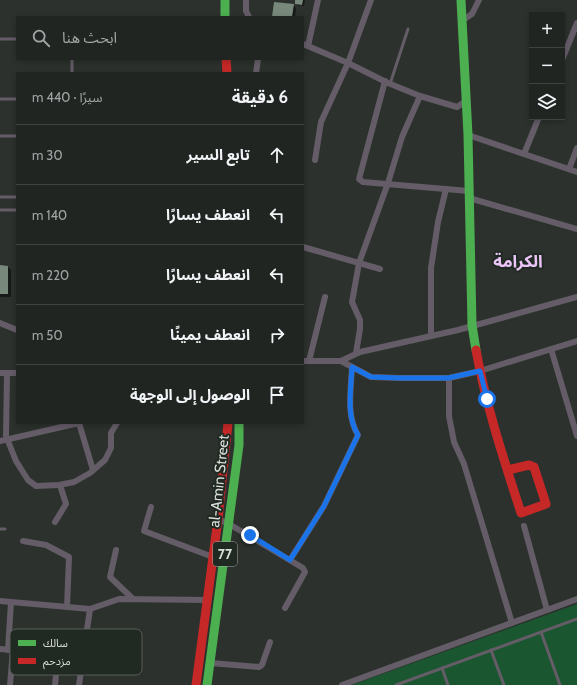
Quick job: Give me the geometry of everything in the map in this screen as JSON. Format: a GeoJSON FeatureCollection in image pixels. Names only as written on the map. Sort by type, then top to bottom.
{"type":"FeatureCollection","features":[{"type":"Feature","properties":{"kind":"street"},"geometry":{"type":"LineString","coordinates":[[225,0],[225,16]]}},
{"type":"Feature","properties":{"kind":"street"},"geometry":{"type":"LineString","coordinates":[[246,0],[248,16]]}},
{"type":"Feature","properties":{"kind":"street"},"geometry":{"type":"LineString","coordinates":[[318,0],[306,45],[348,63],[387,83],[420,96],[457,107],[466,101]]}},
{"type":"Feature","properties":{"kind":"street"},"geometry":{"type":"LineString","coordinates":[[315,160],[321,122],[348,63],[371,0]]}},
{"type":"Feature","properties":{"kind":"street"},"geometry":{"type":"LineString","coordinates":[[461,0],[468,135],[472,326],[480,371],[498,442],[521,513],[546,504],[534,467],[532,465],[529,464],[508,470]]}},
{"type":"Feature","properties":{"kind":"street"},"geometry":{"type":"LineString","coordinates":[[463,20],[472,14],[479,0]]}},
{"type":"Feature","properties":{"kind":"street"},"geometry":{"type":"LineString","coordinates":[[565,53],[577,23]]}},
{"type":"Feature","properties":{"kind":"street"},"geometry":{"type":"LineString","coordinates":[[226,60],[227,72]]}},
{"type":"Feature","properties":{"kind":"street"},"geometry":{"type":"LineString","coordinates":[[256,72],[258,60]]}},
{"type":"Feature","properties":{"kind":"street"},"geometry":{"type":"LineString","coordinates":[[387,83],[359,179],[363,182],[446,189],[577,229]]}},
{"type":"Feature","properties":{"kind":"street"},"geometry":{"type":"LineString","coordinates":[[356,353],[360,320],[352,302],[359,263],[388,183],[402,138],[420,96]]}},
{"type":"Feature","properties":{"kind":"street"},"geometry":{"type":"LineString","coordinates":[[524,154],[538,120]]}},
{"type":"Feature","properties":{"kind":"street"},"geometry":{"type":"LineString","coordinates":[[468,135],[577,172]]}},
{"type":"Feature","properties":{"kind":"street"},"geometry":{"type":"LineString","coordinates":[[569,169],[577,148]]}},
{"type":"Feature","properties":{"kind":"street"},"geometry":{"type":"LineString","coordinates":[[431,336],[431,268],[438,222],[446,189]]}},
{"type":"Feature","properties":{"kind":"street"},"geometry":{"type":"LineString","coordinates":[[304,247],[380,269]]}},
{"type":"Feature","properties":{"kind":"street"},"geometry":{"type":"LineString","coordinates":[[325,297],[306,361],[341,361],[356,353],[472,326],[577,297]]}},
{"type":"Feature","properties":{"kind":"street"},"geometry":{"type":"LineString","coordinates":[[0,323],[16,330]]}},
{"type":"Feature","properties":{"kind":"street"},"geometry":{"type":"LineString","coordinates":[[341,361],[371,377],[448,378],[480,371],[577,341]]}},
{"type":"Feature","properties":{"kind":"street"},"geometry":{"type":"LineString","coordinates":[[551,349],[577,436]]}},
{"type":"Feature","properties":{"kind":"street"},"geometry":{"type":"LineString","coordinates":[[290,560],[324,506],[358,435],[353,427],[351,418],[352,367]]}},
{"type":"Feature","properties":{"kind":"street"},"geometry":{"type":"LineString","coordinates":[[0,373],[16,373]]}},
{"type":"Feature","properties":{"kind":"street"},"geometry":{"type":"LineString","coordinates":[[7,374],[6,436],[16,461],[28,480],[36,486],[60,485],[74,482],[93,470],[105,460],[111,448],[112,433],[116,424]]}},
{"type":"Feature","properties":{"kind":"street"},"geometry":{"type":"LineString","coordinates":[[448,378],[449,416],[454,442],[464,464],[512,623]]}},
{"type":"Feature","properties":{"kind":"street"},"geometry":{"type":"LineString","coordinates":[[43,424],[45,431]]}},
{"type":"Feature","properties":{"kind":"street"},"geometry":{"type":"LineString","coordinates":[[0,441],[75,424]]}},
{"type":"Feature","properties":{"kind":"street"},"geometry":{"type":"LineString","coordinates":[[79,424],[93,470]]}},
{"type":"Feature","properties":{"kind":"street","name":"al-Amin Street"},"geometry":{"type":"LineString","coordinates":[[196,685],[218,519],[228,424]]}},
{"type":"Feature","properties":{"kind":"street","name":"al-Amin Street"},"geometry":{"type":"LineString","coordinates":[[207,685],[239,445],[239,424]]}},
{"type":"Feature","properties":{"kind":"street"},"geometry":{"type":"LineString","coordinates":[[55,522],[66,504],[60,485]]}},
{"type":"Feature","properties":{"kind":"street"},"geometry":{"type":"LineString","coordinates":[[151,507],[144,531],[213,557]]}},
{"type":"Feature","properties":{"kind":"street"},"geometry":{"type":"LineString","coordinates":[[218,519],[303,568],[305,572],[285,608]]}},
{"type":"Feature","properties":{"kind":"street"},"geometry":{"type":"LineString","coordinates":[[524,526],[547,610]]}},
{"type":"Feature","properties":{"kind":"street"},"geometry":{"type":"LineString","coordinates":[[23,541],[46,545],[69,558],[67,607]]}},
{"type":"Feature","properties":{"kind":"street"},"geometry":{"type":"LineString","coordinates":[[116,550],[110,577],[132,598]]}},
{"type":"Feature","properties":{"kind":"street"},"geometry":{"type":"LineString","coordinates":[[0,601],[90,609],[120,599],[132,598],[207,600]]}},
{"type":"Feature","properties":{"kind":"street"},"geometry":{"type":"LineString","coordinates":[[342,685],[577,599]]}},
{"type":"Feature","properties":{"kind":"street"},"geometry":{"type":"LineString","coordinates":[[11,602],[11,629]]}},
{"type":"Feature","properties":{"kind":"street"},"geometry":{"type":"LineString","coordinates":[[87,629],[90,609]]}},
{"type":"Feature","properties":{"kind":"street"},"geometry":{"type":"LineString","coordinates":[[210,663],[262,665],[270,642]]}},
{"type":"Feature","properties":{"kind":"street"},"geometry":{"type":"LineString","coordinates":[[0,649],[10,650]]}},
{"type":"Feature","properties":{"kind":"street"},"geometry":{"type":"LineString","coordinates":[[10,675],[10,685]]}},
{"type":"Feature","properties":{"kind":"street"},"geometry":{"type":"LineString","coordinates":[[55,685],[56,675]]}},
{"type":"Feature","properties":{"kind":"street"},"geometry":{"type":"LineString","coordinates":[[79,685],[80,675]]}},
{"type":"Feature","properties":{"kind":"lane"},"geometry":{"type":"LineString","coordinates":[[387,83],[408,30]]}},
{"type":"Feature","properties":{"kind":"lane"},"geometry":{"type":"LineString","coordinates":[[0,39],[16,39]]}},
{"type":"Feature","properties":{"kind":"lane"},"geometry":{"type":"LineString","coordinates":[[72,60],[72,72]]}},
{"type":"Feature","properties":{"kind":"lane"},"geometry":{"type":"LineString","coordinates":[[0,99],[16,99]]}},
{"type":"Feature","properties":{"kind":"lane"},"geometry":{"type":"LineString","coordinates":[[0,136],[16,136]]}},
{"type":"Feature","properties":{"kind":"lane"},"geometry":{"type":"LineString","coordinates":[[0,197],[16,197]]}},
{"type":"Feature","properties":{"kind":"lane"},"geometry":{"type":"LineString","coordinates":[[0,210],[16,210]]}},
{"type":"Feature","properties":{"kind":"lane"},"geometry":{"type":"LineString","coordinates":[[0,529],[5,529]]}},
{"type":"Feature","properties":{"kind":"lane"},"geometry":{"type":"LineString","coordinates":[[396,685],[577,619]]}},
{"type":"Feature","properties":{"kind":"lane"},"geometry":{"type":"LineString","coordinates":[[541,632],[560,685]]}},
{"type":"Feature","properties":{"kind":"lane"},"geometry":{"type":"LineString","coordinates":[[491,650],[504,685]]}},
{"type":"Feature","properties":{"kind":"lane"},"geometry":{"type":"LineString","coordinates":[[442,668],[448,685]]}},
{"type":"Feature","properties":{"kind":"green space"},"geometry":{"type":"Polygon","coordinates":[[[577,604],[577,685],[352,685],[577,604]]]}},
{"type":"Feature","properties":{"kind":"building"},"geometry":{"type":"Polygon","coordinates":[[[295,0],[303,0],[302,5],[295,4],[295,0]]]}},
{"type":"Feature","properties":{"kind":"building"},"geometry":{"type":"Polygon","coordinates":[[[274,2],[294,4],[292,16],[272,16],[274,2]]]}},
{"type":"Feature","properties":{"kind":"building"},"geometry":{"type":"Polygon","coordinates":[[[0,265],[8,266],[8,294],[0,294],[0,265]]]}},
{"type":"Feature","properties":{"kind":"traffic: fast"},"geometry":{"type":"LineString","coordinates":[[225,0],[225,16]]}},
{"type":"Feature","properties":{"kind":"traffic: fast"},"geometry":{"type":"LineString","coordinates":[[461,0],[468,135],[472,325],[476,350]]}},
{"type":"Feature","properties":{"kind":"traffic: fast"},"geometry":{"type":"LineString","coordinates":[[207,685],[239,445],[239,424]]}},
{"type":"Feature","properties":{"kind":"traffic: jam"},"geometry":{"type":"LineString","coordinates":[[226,60],[227,72]]}},
{"type":"Feature","properties":{"kind":"traffic: jam"},"geometry":{"type":"LineString","coordinates":[[476,350],[490,412],[521,513],[546,504],[534,467],[529,465],[508,470]]}},
{"type":"Feature","properties":{"kind":"traffic: jam"},"geometry":{"type":"LineString","coordinates":[[196,685],[218,519],[228,424]]}},
{"type":"Feature","properties":{"kind":"district","name":"الكرامة"},"geometry":{"type":"Point","coordinates":[518,261]}},
{"type":"Feature","properties":{"kind":"route"},"geometry":{"type":"LineString","coordinates":[[250,535],[290,560],[324,506],[358,435],[353,427],[351,418],[352,367],[371,377],[400,378],[448,378],[480,371],[487,399]]}}]}
